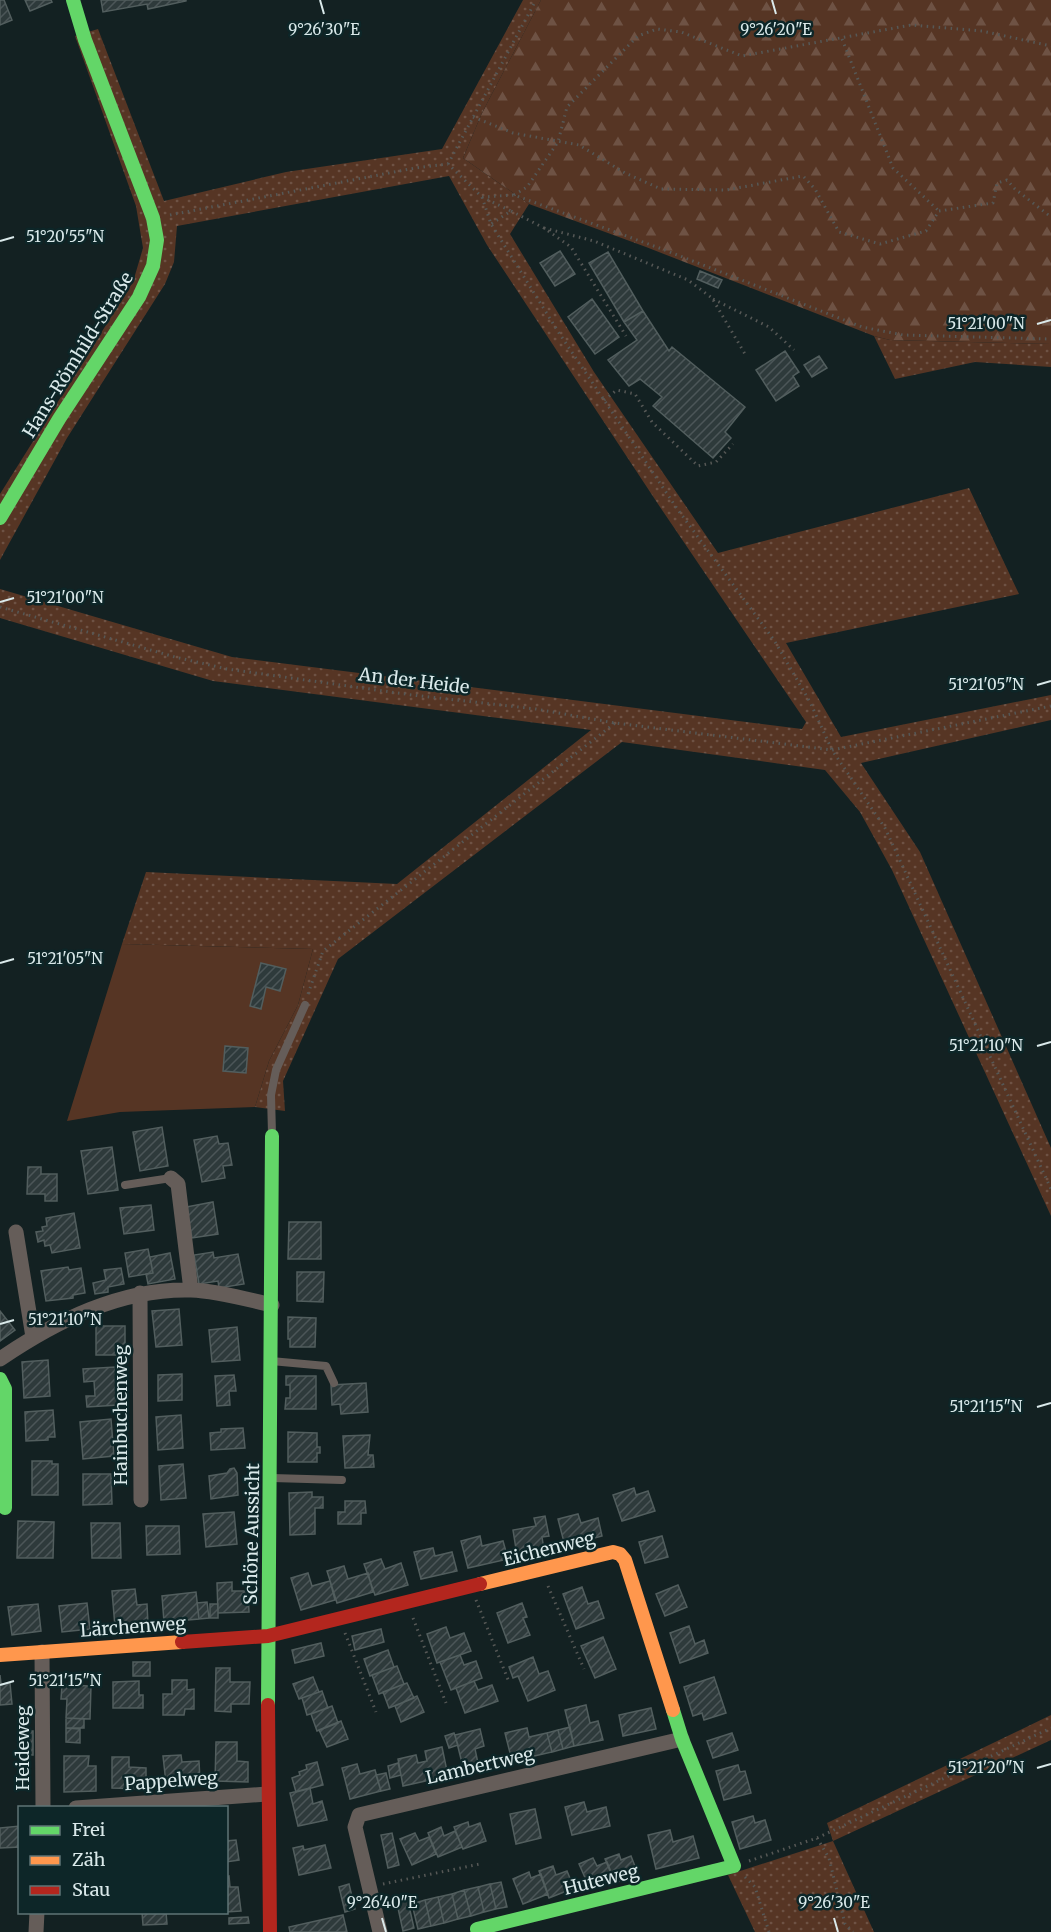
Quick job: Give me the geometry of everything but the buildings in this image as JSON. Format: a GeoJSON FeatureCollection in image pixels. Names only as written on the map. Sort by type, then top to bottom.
{"type":"FeatureCollection","features":[{"type":"Feature","properties":{"kind":"street","name":"Hans-Römhild-Straße"},"geometry":{"type":"LineString","coordinates":[[0,518],[60,419],[139,297],[153,267],[157,240],[153,218],[85,40],[73,0]]}},
{"type":"Feature","properties":{"kind":"street","name":"Schöne Aussicht"},"geometry":{"type":"LineString","coordinates":[[270,1932],[267,1794],[272,1136]]}},
{"type":"Feature","properties":{"kind":"street"},"geometry":{"type":"LineString","coordinates":[[171,1178],[178,1184],[191,1290]]}},
{"type":"Feature","properties":{"kind":"street"},"geometry":{"type":"LineString","coordinates":[[16,1232],[33,1337]]}},
{"type":"Feature","properties":{"kind":"street"},"geometry":{"type":"LineString","coordinates":[[0,1359],[33,1337],[90,1309],[140,1293],[191,1290],[236,1296],[272,1305]]}},
{"type":"Feature","properties":{"kind":"street","name":"Hainbuchenweg"},"geometry":{"type":"LineString","coordinates":[[140,1293],[141,1500]]}},
{"type":"Feature","properties":{"kind":"street"},"geometry":{"type":"LineString","coordinates":[[0,1379],[5,1389],[6,1508]]}},
{"type":"Feature","properties":{"kind":"street","name":"Eichenweg"},"geometry":{"type":"LineString","coordinates":[[268,1636],[613,1552],[620,1554],[625,1560],[682,1739],[734,1866]]}},
{"type":"Feature","properties":{"kind":"street","name":"Lärchenweg"},"geometry":{"type":"LineString","coordinates":[[0,1655],[268,1636]]}},
{"type":"Feature","properties":{"kind":"street","name":"Heideweg"},"geometry":{"type":"LineString","coordinates":[[42,1652],[43,1806]]}},
{"type":"Feature","properties":{"kind":"street","name":"Lambertweg"},"geometry":{"type":"LineString","coordinates":[[380,1932],[355,1827],[359,1815],[682,1739]]}},
{"type":"Feature","properties":{"kind":"street","name":"Pappelweg"},"geometry":{"type":"LineString","coordinates":[[103,1806],[267,1794]]}},
{"type":"Feature","properties":{"kind":"street","name":"Huteweg"},"geometry":{"type":"LineString","coordinates":[[475,1931],[734,1866]]}},
{"type":"Feature","properties":{"kind":"street"},"geometry":{"type":"LineString","coordinates":[[36,1932],[37,1914]]}},
{"type":"Feature","properties":{"kind":"lane"},"geometry":{"type":"LineString","coordinates":[[272,1136],[271,1095],[276,1070],[305,1005]]}},
{"type":"Feature","properties":{"kind":"lane"},"geometry":{"type":"LineString","coordinates":[[125,1185],[171,1178]]}},
{"type":"Feature","properties":{"kind":"lane"},"geometry":{"type":"LineString","coordinates":[[271,1361],[326,1366],[334,1383]]}},
{"type":"Feature","properties":{"kind":"lane"},"geometry":{"type":"LineString","coordinates":[[271,1478],[342,1480]]}},
{"type":"Feature","properties":{"kind":"path"},"geometry":{"type":"LineString","coordinates":[[448,164],[536,0]]}},
{"type":"Feature","properties":{"kind":"path"},"geometry":{"type":"LineString","coordinates":[[514,195],[527,187],[558,142],[567,107],[638,36],[657,29],[681,32],[742,56],[911,25],[982,31],[1051,46]]}},
{"type":"Feature","properties":{"kind":"path"},"geometry":{"type":"LineString","coordinates":[[842,39],[893,168],[939,211]]}},
{"type":"Feature","properties":{"kind":"path"},"geometry":{"type":"LineString","coordinates":[[473,117],[513,133],[579,145],[626,173],[661,189],[726,189],[803,176],[815,189],[839,232],[880,244],[926,231],[939,211],[993,203],[997,183],[1007,180],[1051,217]]}},
{"type":"Feature","properties":{"kind":"path"},"geometry":{"type":"LineString","coordinates":[[153,218],[415,168],[448,164]]}},
{"type":"Feature","properties":{"kind":"path"},"geometry":{"type":"LineString","coordinates":[[448,164],[482,197],[544,228],[571,247],[626,336]]}},
{"type":"Feature","properties":{"kind":"path"},"geometry":{"type":"LineString","coordinates":[[482,197],[514,195],[662,249],[862,327],[903,335],[1051,339]]}},
{"type":"Feature","properties":{"kind":"path"},"geometry":{"type":"LineString","coordinates":[[482,197],[491,224],[559,333],[678,510],[774,640],[810,702],[832,750],[885,828],[1051,1189]]}},
{"type":"Feature","properties":{"kind":"path"},"geometry":{"type":"LineString","coordinates":[[491,224],[511,211]]}},
{"type":"Feature","properties":{"kind":"path"},"geometry":{"type":"LineString","coordinates":[[544,228],[594,241],[688,280],[712,298],[769,327],[794,350]]}},
{"type":"Feature","properties":{"kind":"path"},"geometry":{"type":"LineString","coordinates":[[712,298],[745,354]]}},
{"type":"Feature","properties":{"kind":"path"},"geometry":{"type":"LineString","coordinates":[[604,400],[617,390],[635,394],[652,423],[698,466],[716,462],[733,444]]}},
{"type":"Feature","properties":{"kind":"path","name":"An der Heide"},"geometry":{"type":"LineString","coordinates":[[0,607],[175,657],[227,669],[412,695],[536,709],[615,723],[832,750],[1051,705]]}},
{"type":"Feature","properties":{"kind":"path"},"geometry":{"type":"LineString","coordinates":[[305,1005],[323,951],[615,723]]}},
{"type":"Feature","properties":{"kind":"path"},"geometry":{"type":"LineString","coordinates":[[541,1570],[584,1669]]}},
{"type":"Feature","properties":{"kind":"path"},"geometry":{"type":"LineString","coordinates":[[471,1587],[509,1682]]}},
{"type":"Feature","properties":{"kind":"path"},"geometry":{"type":"LineString","coordinates":[[407,1602],[446,1703]]}},
{"type":"Feature","properties":{"kind":"path"},"geometry":{"type":"LineString","coordinates":[[339,1618],[376,1712]]}},
{"type":"Feature","properties":{"kind":"path"},"geometry":{"type":"LineString","coordinates":[[770,1932],[755,1887],[734,1866],[817,1838],[1051,1728]]}},
{"type":"Feature","properties":{"kind":"path"},"geometry":{"type":"LineString","coordinates":[[817,1838],[829,1858],[845,1924],[853,1932]]}},
{"type":"Feature","properties":{"kind":"path"},"geometry":{"type":"LineString","coordinates":[[369,1886],[480,1864]]}},
{"type":"Feature","properties":{"kind":"green space"},"geometry":{"type":"Polygon","coordinates":[[[523,0],[541,0],[482,113],[463,158],[529,204],[510,234],[594,372],[718,553],[969,488],[1019,594],[786,643],[841,737],[1051,695],[1051,720],[861,763],[920,852],[1051,1148],[1051,1216],[892,870],[860,812],[825,770],[622,742],[338,959],[283,1081],[285,1111],[255,1107],[269,1061],[298,1005],[313,949],[122,944],[146,872],[397,884],[591,730],[213,681],[0,618],[0,589],[232,657],[802,729],[806,722],[660,507],[487,245],[449,176],[177,226],[174,262],[165,284],[67,438],[0,560],[0,494],[133,282],[143,248],[136,206],[75,36],[98,29],[164,201],[286,172],[442,149],[523,0]]]}},
{"type":"Feature","properties":{"kind":"green space"},"geometry":{"type":"Polygon","coordinates":[[[541,0],[1051,0],[1051,344],[890,340],[874,336],[529,204],[463,158],[482,113],[541,0]]]}},
{"type":"Feature","properties":{"kind":"green space"},"geometry":{"type":"Polygon","coordinates":[[[874,336],[890,340],[1051,344],[1051,367],[975,362],[895,379],[874,336]]]}},
{"type":"Feature","properties":{"kind":"green space"},"geometry":{"type":"Polygon","coordinates":[[[122,944],[313,949],[298,1005],[269,1061],[255,1107],[120,1112],[67,1121],[122,944]]]}},
{"type":"Feature","properties":{"kind":"green space"},"geometry":{"type":"Polygon","coordinates":[[[1051,1715],[1051,1740],[833,1841],[827,1823],[1051,1715]]]}},
{"type":"Feature","properties":{"kind":"green space"},"geometry":{"type":"Polygon","coordinates":[[[833,1841],[874,1932],[755,1932],[728,1875],[833,1841]]]}},
{"type":"Feature","properties":{"kind":"traffic: fast"},"geometry":{"type":"LineString","coordinates":[[0,518],[59,419],[139,297],[153,266],[157,240],[153,218],[85,40],[73,0]]}},
{"type":"Feature","properties":{"kind":"traffic: fast"},"geometry":{"type":"LineString","coordinates":[[268,1705],[272,1136]]}},
{"type":"Feature","properties":{"kind":"traffic: fast"},"geometry":{"type":"LineString","coordinates":[[0,1379],[5,1389],[5,1508]]}},
{"type":"Feature","properties":{"kind":"traffic: fast"},"geometry":{"type":"LineString","coordinates":[[477,1929],[734,1866],[682,1739],[673,1710]]}},
{"type":"Feature","properties":{"kind":"traffic: slow"},"geometry":{"type":"LineString","coordinates":[[480,1584],[613,1552],[620,1554],[625,1560],[673,1710]]}},
{"type":"Feature","properties":{"kind":"traffic: slow"},"geometry":{"type":"LineString","coordinates":[[0,1655],[182,1642]]}},
{"type":"Feature","properties":{"kind":"traffic: jam"},"geometry":{"type":"LineString","coordinates":[[182,1642],[268,1636],[480,1584]]}},
{"type":"Feature","properties":{"kind":"traffic: jam"},"geometry":{"type":"LineString","coordinates":[[268,1705],[270,1932]]}}]}
